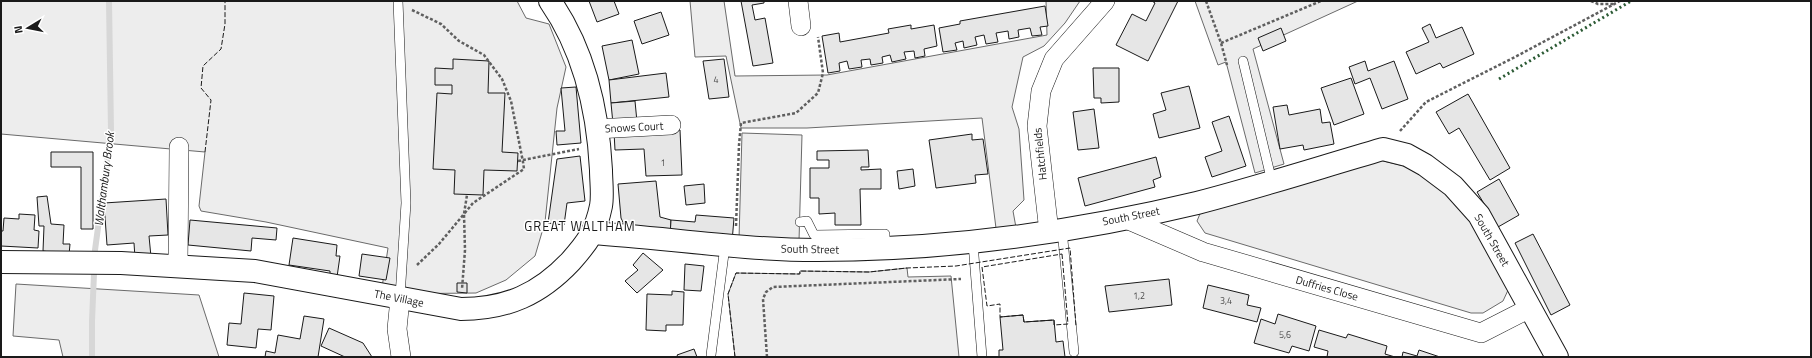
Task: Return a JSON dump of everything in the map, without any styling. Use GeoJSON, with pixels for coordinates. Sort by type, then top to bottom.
{"type":"FeatureCollection","features":[{"type":"Feature","properties":{"kind":"street","name":"The Village"},"geometry":{"type":"LineString","coordinates":[[1,262],[121,263],[255,271],[400,294],[462,309],[484,309],[506,304],[528,296],[545,286],[560,273],[583,248],[592,233],[601,205],[598,137],[592,101],[577,49],[550,1]]}},
{"type":"Feature","properties":{"kind":"street"},"geometry":{"type":"LineString","coordinates":[[798,1],[809,28]]}},
{"type":"Feature","properties":{"kind":"street","name":"Hatchfields"},"geometry":{"type":"LineString","coordinates":[[1055,231],[1037,126],[1040,91],[1054,59],[1106,1]]}},
{"type":"Feature","properties":{"kind":"street","name":"Snows Court"},"geometry":{"type":"LineString","coordinates":[[598,137],[671,125]]}},
{"type":"Feature","properties":{"kind":"street"},"geometry":{"type":"LineString","coordinates":[[178,266],[179,147]]}},
{"type":"Feature","properties":{"kind":"street","name":"South Street"},"geometry":{"type":"LineString","coordinates":[[592,233],[730,246],[815,243],[885,248],[973,243],[1055,231],[1197,202],[1272,182],[1383,149],[1407,155],[1425,165],[1453,186],[1479,215],[1557,357]]}},
{"type":"Feature","properties":{"kind":"street","name":"Duffries Close"},"geometry":{"type":"LineString","coordinates":[[1124,218],[1203,252],[1481,333],[1530,308]]}},
{"type":"Feature","properties":{"kind":"street"},"geometry":{"type":"LineString","coordinates":[[400,294],[397,329],[401,357]]}},
{"type":"Feature","properties":{"kind":"lane"},"geometry":{"type":"LineString","coordinates":[[398,3],[406,203],[400,294]]}},
{"type":"Feature","properties":{"kind":"lane"},"geometry":{"type":"LineString","coordinates":[[1243,61],[1272,182]]}},
{"type":"Feature","properties":{"kind":"lane"},"geometry":{"type":"LineString","coordinates":[[800,222],[807,221],[815,243]]}},
{"type":"Feature","properties":{"kind":"lane"},"geometry":{"type":"LineString","coordinates":[[1055,231],[1074,352]]}},
{"type":"Feature","properties":{"kind":"lane"},"geometry":{"type":"LineString","coordinates":[[973,243],[982,357]]}},
{"type":"Feature","properties":{"kind":"lane"},"geometry":{"type":"LineString","coordinates":[[711,355],[730,246]]}},
{"type":"Feature","properties":{"kind":"path"},"geometry":{"type":"LineString","coordinates":[[1206,1],[1221,43],[1321,1]]}},
{"type":"Feature","properties":{"kind":"path"},"geometry":{"type":"LineString","coordinates":[[1591,1],[1598,4],[1615,4]]}},
{"type":"Feature","properties":{"kind":"path"},"geometry":{"type":"LineString","coordinates":[[1383,149],[1426,102],[1620,1]]}},
{"type":"Feature","properties":{"kind":"path"},"geometry":{"type":"LineString","coordinates":[[398,3],[440,24],[459,41],[484,54],[502,79],[511,101],[524,169],[472,203],[439,244],[408,272],[400,294]]}},
{"type":"Feature","properties":{"kind":"path"},"geometry":{"type":"LineString","coordinates":[[730,246],[741,123],[796,113],[818,93],[823,72],[809,28]]}},
{"type":"Feature","properties":{"kind":"path"},"geometry":{"type":"LineString","coordinates":[[518,161],[523,162],[598,137]]}},
{"type":"Feature","properties":{"kind":"path"},"geometry":{"type":"LineString","coordinates":[[462,309],[465,250],[464,214],[467,195]]}},
{"type":"Feature","properties":{"kind":"path"},"geometry":{"type":"LineString","coordinates":[[767,357],[763,299],[766,292],[773,287],[976,278]]}},
{"type":"Feature","properties":{"kind":"shaded area"},"geometry":{"type":"Polygon","coordinates":[[[1,1],[517,1],[526,18],[549,24],[566,67],[557,108],[545,222],[535,256],[506,280],[476,293],[381,294],[388,248],[266,222],[201,211],[199,206],[205,152],[1,134],[1,1]]]}},
{"type":"Feature","properties":{"kind":"shaded area"},"geometry":{"type":"Polygon","coordinates":[[[690,1],[724,1],[735,76],[827,75],[1047,35],[1046,1],[1080,1],[1065,23],[1044,46],[1023,57],[1012,107],[1019,129],[1024,200],[1013,211],[1017,233],[997,236],[982,118],[807,128],[741,128],[726,56],[695,57],[690,1]]]}},
{"type":"Feature","properties":{"kind":"shaded area"},"geometry":{"type":"Polygon","coordinates":[[[1195,1],[1358,1],[1253,49],[1284,164],[1255,173],[1226,62],[1218,65],[1195,1]]]}},
{"type":"Feature","properties":{"kind":"shaded area"},"geometry":{"type":"Polygon","coordinates":[[[742,133],[802,135],[799,241],[739,239],[742,133]]]}},
{"type":"Feature","properties":{"kind":"shaded area"},"geometry":{"type":"Polygon","coordinates":[[[1371,158],[1404,166],[1444,185],[1505,270],[1509,288],[1503,301],[1483,313],[1471,313],[1205,233],[1197,221],[1204,204],[1371,158]]]}},
{"type":"Feature","properties":{"kind":"shaded area"},"geometry":{"type":"Polygon","coordinates":[[[907,268],[908,277],[951,276],[959,357],[735,357],[728,294],[736,273],[799,274],[800,271],[869,272],[907,268]]]}},
{"type":"Feature","properties":{"kind":"shaded area"},"geometry":{"type":"Polygon","coordinates":[[[16,284],[199,295],[219,357],[63,357],[59,340],[13,336],[16,284]]]}},
{"type":"Feature","properties":{"kind":"building"},"geometry":{"type":"Polygon","coordinates":[[[589,1],[614,1],[619,14],[597,22],[589,1]]]}},
{"type":"Feature","properties":{"kind":"building"},"geometry":{"type":"Polygon","coordinates":[[[741,1],[764,1],[764,3],[752,5],[755,20],[765,18],[773,63],[753,66],[741,1]]]}},
{"type":"Feature","properties":{"kind":"building"},"geometry":{"type":"Polygon","coordinates":[[[1152,1],[1178,1],[1148,61],[1116,45],[1132,14],[1146,21],[1155,3],[1152,1]]]}},
{"type":"Feature","properties":{"kind":"building"},"geometry":{"type":"Polygon","coordinates":[[[1045,6],[1048,26],[1040,27],[1042,35],[1032,36],[1030,28],[1018,30],[1019,37],[1009,39],[1008,31],[996,33],[998,42],[986,44],[984,35],[975,37],[977,45],[964,48],[963,41],[955,43],[957,50],[943,52],[939,28],[960,24],[960,21],[1045,6]]]}},
{"type":"Feature","properties":{"kind":"building"},"geometry":{"type":"Polygon","coordinates":[[[661,12],[669,35],[642,44],[634,21],[661,12]]]}},
{"type":"Feature","properties":{"kind":"building"},"geometry":{"type":"Polygon","coordinates":[[[1430,24],[1436,38],[1462,27],[1474,54],[1443,68],[1440,63],[1416,74],[1406,52],[1429,42],[1422,28],[1430,24]]]}},
{"type":"Feature","properties":{"kind":"building"},"geometry":{"type":"Polygon","coordinates":[[[911,25],[911,29],[934,25],[937,46],[924,49],[925,56],[915,58],[914,51],[904,52],[906,59],[892,62],[890,55],[882,57],[883,63],[871,65],[870,59],[861,60],[862,67],[849,69],[847,61],[839,63],[840,71],[828,73],[822,36],[839,33],[840,42],[889,33],[888,29],[911,25]]]}},
{"type":"Feature","properties":{"kind":"building"},"geometry":{"type":"Polygon","coordinates":[[[1281,28],[1286,41],[1263,51],[1258,38],[1281,28]]]}},
{"type":"Feature","properties":{"kind":"building"},"geometry":{"type":"Polygon","coordinates":[[[632,40],[639,74],[609,80],[602,46],[632,40]]]}},
{"type":"Feature","properties":{"kind":"building"},"geometry":{"type":"Polygon","coordinates":[[[453,59],[489,61],[488,93],[505,93],[502,152],[518,153],[517,171],[484,170],[483,195],[454,194],[455,170],[433,169],[437,93],[452,94],[452,85],[435,85],[435,68],[453,69],[453,59]]]}},
{"type":"Feature","properties":{"kind":"building"},"geometry":{"type":"Polygon","coordinates":[[[724,59],[729,97],[709,99],[703,61],[724,59]]]}},
{"type":"Feature","properties":{"kind":"building"},"geometry":{"type":"Polygon","coordinates":[[[1365,61],[1368,71],[1394,61],[1408,99],[1382,109],[1370,78],[1355,84],[1349,67],[1365,61]]]}},
{"type":"Feature","properties":{"kind":"building"},"geometry":{"type":"Polygon","coordinates":[[[1093,68],[1119,68],[1119,102],[1101,103],[1101,98],[1094,98],[1093,68]]]}},
{"type":"Feature","properties":{"kind":"building"},"geometry":{"type":"Polygon","coordinates":[[[666,73],[669,97],[611,103],[609,80],[666,73]]]}},
{"type":"Feature","properties":{"kind":"building"},"geometry":{"type":"Polygon","coordinates":[[[1351,78],[1364,114],[1334,125],[1321,88],[1351,78]]]}},
{"type":"Feature","properties":{"kind":"building"},"geometry":{"type":"Polygon","coordinates":[[[1189,86],[1200,128],[1159,138],[1153,114],[1166,110],[1161,93],[1189,86]]]}},
{"type":"Feature","properties":{"kind":"building"},"geometry":{"type":"Polygon","coordinates":[[[576,87],[581,143],[557,145],[556,131],[565,131],[561,88],[576,87]]]}},
{"type":"Feature","properties":{"kind":"building"},"geometry":{"type":"Polygon","coordinates":[[[1468,94],[1510,168],[1490,180],[1459,128],[1449,134],[1436,112],[1468,94]]]}},
{"type":"Feature","properties":{"kind":"building"},"geometry":{"type":"Polygon","coordinates":[[[635,101],[637,122],[613,124],[611,103],[635,101]]]}},
{"type":"Feature","properties":{"kind":"building"},"geometry":{"type":"Polygon","coordinates":[[[1287,105],[1289,115],[1320,109],[1322,123],[1330,122],[1334,144],[1304,150],[1303,145],[1280,149],[1273,107],[1287,105]]]}},
{"type":"Feature","properties":{"kind":"building"},"geometry":{"type":"Polygon","coordinates":[[[1094,109],[1099,148],[1078,150],[1073,112],[1094,109]]]}},
{"type":"Feature","properties":{"kind":"building"},"geometry":{"type":"Polygon","coordinates":[[[1229,116],[1246,166],[1212,177],[1205,157],[1222,151],[1212,122],[1229,116]]]}},
{"type":"Feature","properties":{"kind":"building"},"geometry":{"type":"Polygon","coordinates":[[[680,130],[682,175],[646,176],[644,149],[615,150],[614,132],[680,130]]]}},
{"type":"Feature","properties":{"kind":"building"},"geometry":{"type":"Polygon","coordinates":[[[972,134],[972,140],[983,139],[988,174],[975,175],[976,183],[936,188],[929,140],[972,134]]]}},
{"type":"Feature","properties":{"kind":"building"},"geometry":{"type":"Polygon","coordinates":[[[868,150],[869,167],[861,167],[861,170],[881,169],[881,189],[860,189],[861,225],[835,225],[835,213],[819,214],[819,198],[810,198],[810,168],[829,168],[829,160],[817,160],[817,151],[868,150]]]}},
{"type":"Feature","properties":{"kind":"building"},"geometry":{"type":"Polygon","coordinates":[[[51,152],[93,152],[93,229],[81,229],[81,167],[51,167],[51,152]]]}},
{"type":"Feature","properties":{"kind":"building"},"geometry":{"type":"Polygon","coordinates":[[[580,156],[585,201],[567,203],[564,225],[548,223],[557,159],[580,156]]]}},
{"type":"Feature","properties":{"kind":"building"},"geometry":{"type":"Polygon","coordinates":[[[1156,157],[1161,177],[1153,180],[1155,187],[1085,206],[1078,178],[1156,157]]]}},
{"type":"Feature","properties":{"kind":"building"},"geometry":{"type":"Polygon","coordinates":[[[913,169],[915,186],[899,189],[897,171],[913,169]]]}},
{"type":"Feature","properties":{"kind":"building"},"geometry":{"type":"Polygon","coordinates":[[[1499,179],[1519,215],[1498,227],[1477,192],[1499,179]]]}},
{"type":"Feature","properties":{"kind":"building"},"geometry":{"type":"Polygon","coordinates":[[[656,181],[660,217],[671,220],[670,237],[627,231],[621,218],[618,184],[656,181]]]}},
{"type":"Feature","properties":{"kind":"building"},"geometry":{"type":"Polygon","coordinates":[[[704,184],[705,203],[686,205],[684,186],[704,184]]]}},
{"type":"Feature","properties":{"kind":"building"},"geometry":{"type":"Polygon","coordinates":[[[47,196],[51,224],[64,225],[63,244],[70,244],[69,255],[43,251],[44,226],[39,226],[37,197],[47,196]]]}},
{"type":"Feature","properties":{"kind":"building"},"geometry":{"type":"Polygon","coordinates":[[[166,199],[168,235],[149,236],[151,257],[135,258],[134,243],[107,245],[104,203],[166,199]]]}},
{"type":"Feature","properties":{"kind":"building"},"geometry":{"type":"Polygon","coordinates":[[[19,214],[35,215],[34,230],[39,231],[38,248],[1,246],[1,231],[3,231],[4,218],[19,219],[19,214]]]}},
{"type":"Feature","properties":{"kind":"building"},"geometry":{"type":"Polygon","coordinates":[[[696,215],[734,218],[732,242],[670,237],[671,220],[695,222],[696,215]]]}},
{"type":"Feature","properties":{"kind":"building"},"geometry":{"type":"Polygon","coordinates":[[[190,220],[277,228],[276,240],[252,238],[251,251],[188,245],[190,220]]]}},
{"type":"Feature","properties":{"kind":"building"},"geometry":{"type":"Polygon","coordinates":[[[1533,234],[1570,305],[1551,315],[1515,243],[1533,234]]]}},
{"type":"Feature","properties":{"kind":"building"},"geometry":{"type":"Polygon","coordinates":[[[293,238],[337,245],[336,256],[340,256],[337,277],[330,276],[330,271],[289,265],[293,238]]]}},
{"type":"Feature","properties":{"kind":"building"},"geometry":{"type":"Polygon","coordinates":[[[643,253],[663,270],[637,293],[625,281],[638,270],[633,265],[643,253]]]}},
{"type":"Feature","properties":{"kind":"building"},"geometry":{"type":"Polygon","coordinates":[[[362,254],[390,258],[386,280],[359,276],[362,254]]]}},
{"type":"Feature","properties":{"kind":"building"},"geometry":{"type":"Polygon","coordinates":[[[685,264],[704,266],[701,291],[684,290],[685,264]]]}},
{"type":"Feature","properties":{"kind":"building"},"geometry":{"type":"Polygon","coordinates":[[[1169,279],[1172,305],[1109,312],[1105,286],[1169,279]]]}},
{"type":"Feature","properties":{"kind":"building"},"geometry":{"type":"Polygon","coordinates":[[[457,283],[467,283],[467,293],[457,292],[457,283]]]}},
{"type":"Feature","properties":{"kind":"building"},"geometry":{"type":"Polygon","coordinates":[[[1208,285],[1249,295],[1247,305],[1261,308],[1257,322],[1203,308],[1208,285]]]}},
{"type":"Feature","properties":{"kind":"building"},"geometry":{"type":"Polygon","coordinates":[[[672,291],[684,292],[683,325],[666,325],[666,331],[646,330],[647,294],[672,295],[672,291]]]}},
{"type":"Feature","properties":{"kind":"building"},"geometry":{"type":"Polygon","coordinates":[[[244,293],[274,296],[271,330],[258,329],[256,348],[227,345],[229,323],[241,324],[244,293]]]}},
{"type":"Feature","properties":{"kind":"building"},"geometry":{"type":"Polygon","coordinates":[[[1278,314],[1316,326],[1309,351],[1292,346],[1289,353],[1254,343],[1261,319],[1275,324],[1278,314]]]}},
{"type":"Feature","properties":{"kind":"building"},"geometry":{"type":"Polygon","coordinates":[[[1023,315],[1024,322],[1054,320],[1056,342],[1063,341],[1065,357],[999,357],[999,350],[1003,350],[1000,317],[1023,315]]]}},
{"type":"Feature","properties":{"kind":"building"},"geometry":{"type":"Polygon","coordinates":[[[304,316],[324,319],[318,357],[265,357],[266,351],[275,353],[278,335],[300,339],[304,316]]]}},
{"type":"Feature","properties":{"kind":"building"},"geometry":{"type":"Polygon","coordinates":[[[329,328],[363,343],[372,357],[345,357],[321,346],[329,328]]]}},
{"type":"Feature","properties":{"kind":"building"},"geometry":{"type":"Polygon","coordinates":[[[1319,330],[1346,338],[1348,334],[1387,346],[1385,354],[1395,357],[1327,357],[1328,351],[1314,347],[1319,330]]]}},
{"type":"Feature","properties":{"kind":"building"},"geometry":{"type":"Polygon","coordinates":[[[694,349],[697,357],[678,357],[677,355],[694,349]]]}},
{"type":"Feature","properties":{"kind":"building"},"geometry":{"type":"Polygon","coordinates":[[[1419,350],[1440,357],[1402,357],[1403,352],[1417,356],[1419,350]]]}},
{"type":"Feature","properties":{"kind":"waterway","name":"Walthambury Brook"},"geometry":{"type":"LineString","coordinates":[[92,357],[95,250],[111,131],[109,1]]}},
{"type":"Feature","properties":{"kind":"hedge"},"geometry":{"type":"LineString","coordinates":[[1499,79],[1631,1]]}},
{"type":"Feature","properties":{"kind":"fence"},"geometry":{"type":"LineString","coordinates":[[205,152],[211,100],[201,88],[203,66],[221,49],[225,24],[225,1]]}},
{"type":"Feature","properties":{"kind":"fence"},"geometry":{"type":"LineString","coordinates":[[735,357],[728,294],[736,273],[800,274],[800,271],[869,272],[907,268],[956,266],[1070,248],[1076,326]]}},
{"type":"Feature","properties":{"kind":"fence"},"geometry":{"type":"LineString","coordinates":[[1062,254],[1068,324],[1054,325],[1054,320],[1024,322],[1023,315],[1000,317],[1000,304],[987,306],[982,267],[1062,254]]}},
{"type":"Feature","properties":{"kind":"district","name":"GREAT WALTHAM"},"geometry":{"type":"Point","coordinates":[580,226]}}]}
